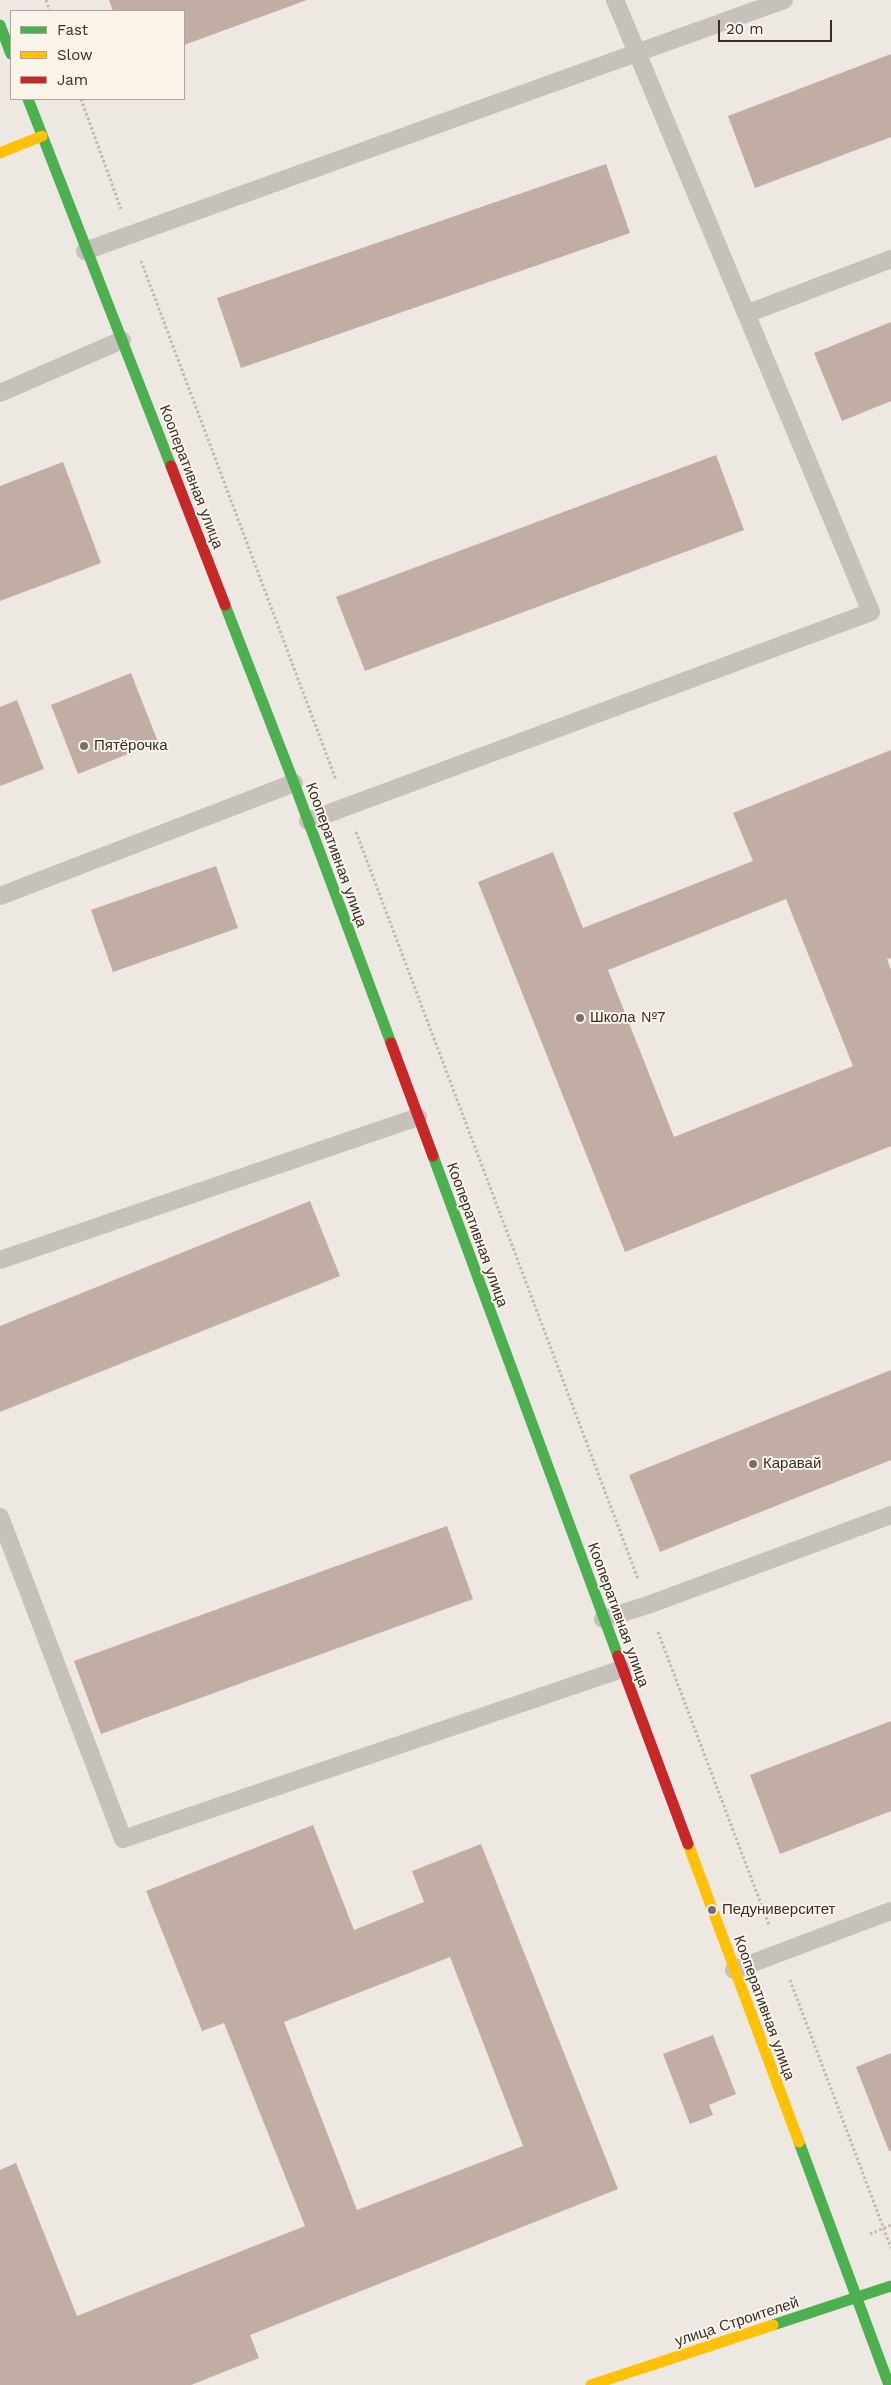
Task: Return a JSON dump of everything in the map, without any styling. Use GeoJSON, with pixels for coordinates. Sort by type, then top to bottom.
{"type":"FeatureCollection","features":[{"type":"Feature","properties":{"kind":"street"},"geometry":{"type":"LineString","coordinates":[[0,25],[10,51]]}},
{"type":"Feature","properties":{"kind":"street","name":"Кооперативная улица"},"geometry":{"type":"LineString","coordinates":[[28,100],[85,251],[122,340],[294,783],[889,2385]]}},
{"type":"Feature","properties":{"kind":"street"},"geometry":{"type":"LineString","coordinates":[[0,153],[42,136]]}},
{"type":"Feature","properties":{"kind":"street","name":"улица Строителей"},"geometry":{"type":"LineString","coordinates":[[591,2385],[891,2286]]}},
{"type":"Feature","properties":{"kind":"lane"},"geometry":{"type":"LineString","coordinates":[[308,821],[871,612],[615,0]]}},
{"type":"Feature","properties":{"kind":"lane"},"geometry":{"type":"LineString","coordinates":[[85,251],[784,0]]}},
{"type":"Feature","properties":{"kind":"lane"},"geometry":{"type":"LineString","coordinates":[[746,314],[891,259]]}},
{"type":"Feature","properties":{"kind":"lane"},"geometry":{"type":"LineString","coordinates":[[0,393],[122,340]]}},
{"type":"Feature","properties":{"kind":"lane"},"geometry":{"type":"LineString","coordinates":[[0,896],[294,783]]}},
{"type":"Feature","properties":{"kind":"lane"},"geometry":{"type":"LineString","coordinates":[[0,1260],[418,1117]]}},
{"type":"Feature","properties":{"kind":"lane"},"geometry":{"type":"LineString","coordinates":[[604,1619],[648,1605],[891,1514]]}},
{"type":"Feature","properties":{"kind":"lane"},"geometry":{"type":"LineString","coordinates":[[0,1517],[122,1839],[622,1670]]}},
{"type":"Feature","properties":{"kind":"lane"},"geometry":{"type":"LineString","coordinates":[[734,1970],[891,1912]]}},
{"type":"Feature","properties":{"kind":"path"},"geometry":{"type":"LineString","coordinates":[[81,100],[346,807],[891,2248]]}},
{"type":"Feature","properties":{"kind":"building"},"geometry":{"type":"Polygon","coordinates":[[[109,0],[307,0],[185,45],[185,10],[113,10],[109,0]]]}},
{"type":"Feature","properties":{"kind":"building"},"geometry":{"type":"Polygon","coordinates":[[[891,54],[891,137],[755,188],[728,116],[891,54]]]}},
{"type":"Feature","properties":{"kind":"building"},"geometry":{"type":"Polygon","coordinates":[[[606,164],[630,233],[241,368],[217,298],[606,164]]]}},
{"type":"Feature","properties":{"kind":"building"},"geometry":{"type":"Polygon","coordinates":[[[891,322],[891,401],[842,421],[814,353],[891,322]]]}},
{"type":"Feature","properties":{"kind":"building"},"geometry":{"type":"Polygon","coordinates":[[[716,455],[744,530],[365,671],[336,597],[716,455]]]}},
{"type":"Feature","properties":{"kind":"building"},"geometry":{"type":"Polygon","coordinates":[[[63,462],[101,563],[0,601],[0,486],[63,462]]]}},
{"type":"Feature","properties":{"kind":"building"},"geometry":{"type":"Polygon","coordinates":[[[131,673],[158,742],[78,774],[51,705],[131,673]]]}},
{"type":"Feature","properties":{"kind":"building"},"geometry":{"type":"Polygon","coordinates":[[[17,700],[44,769],[0,786],[0,707],[17,700]]]}},
{"type":"Feature","properties":{"kind":"building","name":"Школа №7"},"geometry":{"type":"Polygon","coordinates":[[[891,750],[891,958],[887,959],[891,970],[891,1146],[625,1252],[478,882],[553,852],[583,928],[753,861],[733,813],[891,750]],[[786,899],[608,970],[674,1137],[853,1066],[786,899]]]}},
{"type":"Feature","properties":{"kind":"building"},"geometry":{"type":"Polygon","coordinates":[[[216,866],[238,928],[113,972],[91,910],[216,866]]]}},
{"type":"Feature","properties":{"kind":"building"},"geometry":{"type":"Polygon","coordinates":[[[310,1201],[340,1276],[0,1412],[0,1326],[310,1201]]]}},
{"type":"Feature","properties":{"kind":"building"},"geometry":{"type":"Polygon","coordinates":[[[891,1370],[891,1460],[660,1552],[629,1475],[891,1370]]]}},
{"type":"Feature","properties":{"kind":"building"},"geometry":{"type":"Polygon","coordinates":[[[447,1526],[473,1599],[101,1734],[74,1661],[447,1526]]]}},
{"type":"Feature","properties":{"kind":"building"},"geometry":{"type":"Polygon","coordinates":[[[891,1721],[891,1811],[780,1854],[750,1775],[891,1721]]]}},
{"type":"Feature","properties":{"kind":"building"},"geometry":{"type":"Polygon","coordinates":[[[313,1825],[354,1930],[424,1902],[412,1871],[481,1844],[618,2189],[250,2335],[259,2358],[191,2385],[0,2385],[0,2170],[16,2163],[77,2316],[305,2226],[224,2023],[202,2031],[146,1891],[313,1825]],[[450,1957],[284,2022],[357,2210],[523,2146],[450,1957]]]}},
{"type":"Feature","properties":{"kind":"building"},"geometry":{"type":"Polygon","coordinates":[[[713,2035],[736,2094],[709,2105],[713,2115],[690,2124],[663,2054],[713,2035]]]}},
{"type":"Feature","properties":{"kind":"building"},"geometry":{"type":"Polygon","coordinates":[[[891,2053],[891,2151],[889,2151],[856,2067],[891,2053]]]}},
{"type":"Feature","properties":{"kind":"traffic: fast"},"geometry":{"type":"LineString","coordinates":[[0,25],[10,51]]}},
{"type":"Feature","properties":{"kind":"traffic: fast"},"geometry":{"type":"LineString","coordinates":[[28,100],[171,466]]}},
{"type":"Feature","properties":{"kind":"traffic: fast"},"geometry":{"type":"LineString","coordinates":[[225,605],[391,1043]]}},
{"type":"Feature","properties":{"kind":"traffic: fast"},"geometry":{"type":"LineString","coordinates":[[433,1156],[618,1656]]}},
{"type":"Feature","properties":{"kind":"traffic: fast"},"geometry":{"type":"LineString","coordinates":[[799,2142],[889,2385]]}},
{"type":"Feature","properties":{"kind":"traffic: fast"},"geometry":{"type":"LineString","coordinates":[[773,2325],[891,2286]]}},
{"type":"Feature","properties":{"kind":"traffic: slow"},"geometry":{"type":"LineString","coordinates":[[0,153],[42,136]]}},
{"type":"Feature","properties":{"kind":"traffic: slow"},"geometry":{"type":"LineString","coordinates":[[688,1844],[799,2142]]}},
{"type":"Feature","properties":{"kind":"traffic: slow"},"geometry":{"type":"LineString","coordinates":[[591,2385],[773,2325]]}},
{"type":"Feature","properties":{"kind":"traffic: jam"},"geometry":{"type":"LineString","coordinates":[[171,466],[225,605]]}},
{"type":"Feature","properties":{"kind":"traffic: jam"},"geometry":{"type":"LineString","coordinates":[[391,1043],[433,1156]]}},
{"type":"Feature","properties":{"kind":"traffic: jam"},"geometry":{"type":"LineString","coordinates":[[618,1656],[688,1844]]}},
{"type":"Feature","properties":{"kind":"place","name":"Пятёрочка"},"geometry":{"type":"Point","coordinates":[84,746]}},
{"type":"Feature","properties":{"kind":"place","name":"Школа №7"},"geometry":{"type":"Point","coordinates":[580,1018]}},
{"type":"Feature","properties":{"kind":"place","name":"Каравай"},"geometry":{"type":"Point","coordinates":[753,1464]}},
{"type":"Feature","properties":{"kind":"place","name":"Педуниверситет"},"geometry":{"type":"Point","coordinates":[712,1910]}}]}
